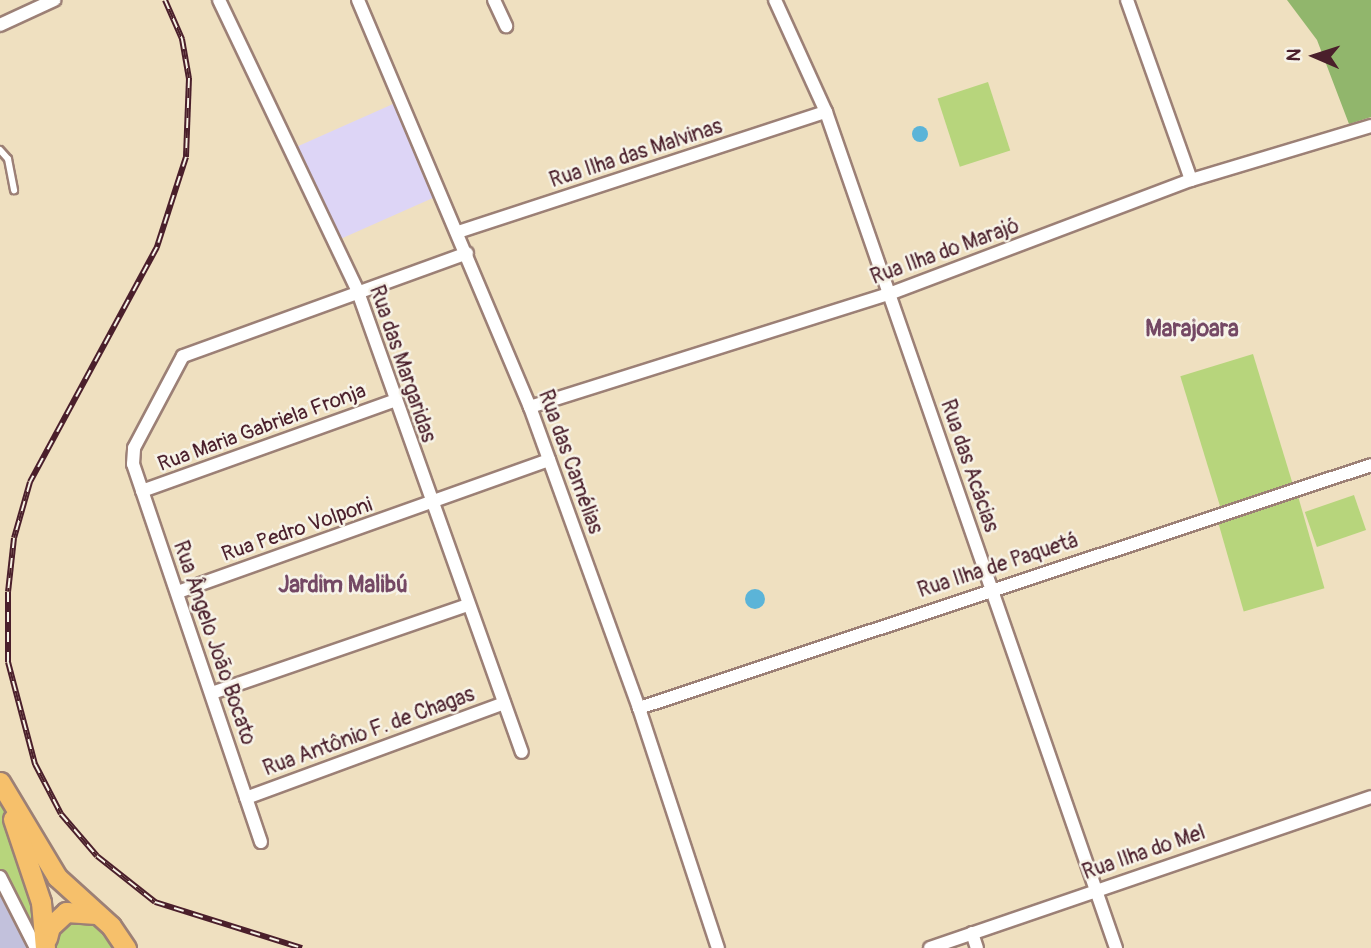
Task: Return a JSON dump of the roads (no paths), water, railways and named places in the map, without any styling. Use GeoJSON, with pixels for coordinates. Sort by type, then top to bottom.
{"type":"FeatureCollection","features":[{"type":"Feature","properties":{"kind":"main road"},"geometry":{"type":"LineString","coordinates":[[0,782],[57,877],[96,914],[125,948]]}},
{"type":"Feature","properties":{"kind":"main road"},"geometry":{"type":"LineString","coordinates":[[0,782],[41,902],[42,945]]}},
{"type":"Feature","properties":{"kind":"main road"},"geometry":{"type":"LineString","coordinates":[[42,945],[50,927],[66,912],[96,914]]}},
{"type":"Feature","properties":{"kind":"street"},"geometry":{"type":"LineString","coordinates":[[0,25],[54,0]]}},
{"type":"Feature","properties":{"kind":"street","name":"Rua das Margaridas"},"geometry":{"type":"LineString","coordinates":[[219,0],[358,292],[430,504],[522,752]]}},
{"type":"Feature","properties":{"kind":"street","name":"Rua das Camélias"},"geometry":{"type":"LineString","coordinates":[[358,0],[530,407],[639,708],[718,948]]}},
{"type":"Feature","properties":{"kind":"street"},"geometry":{"type":"LineString","coordinates":[[494,0],[506,26]]}},
{"type":"Feature","properties":{"kind":"street","name":"Rua das Acácias"},"geometry":{"type":"LineString","coordinates":[[775,0],[827,112],[1116,948]]}},
{"type":"Feature","properties":{"kind":"street"},"geometry":{"type":"LineString","coordinates":[[1127,0],[1191,180]]}},
{"type":"Feature","properties":{"kind":"street","name":"Rua Ilha das Malvinas"},"geometry":{"type":"LineString","coordinates":[[458,232],[827,112]]}},
{"type":"Feature","properties":{"kind":"street","name":"Rua Ilha do Marajó"},"geometry":{"type":"LineString","coordinates":[[530,407],[889,294],[1191,180],[1371,126]]}},
{"type":"Feature","properties":{"kind":"street"},"geometry":{"type":"LineString","coordinates":[[358,292],[467,253]]}},
{"type":"Feature","properties":{"kind":"street","name":"Rua Ângelo João Bocato"},"geometry":{"type":"LineString","coordinates":[[261,842],[132,456],[163,387],[184,356],[358,292]]}},
{"type":"Feature","properties":{"kind":"street","name":"Rua Maria Gabriela Fronja"},"geometry":{"type":"LineString","coordinates":[[142,491],[394,401]]}},
{"type":"Feature","properties":{"kind":"street","name":"Rua Pedro Volponi"},"geometry":{"type":"LineString","coordinates":[[178,592],[549,460]]}},
{"type":"Feature","properties":{"kind":"street","name":"Rua Ilha de Paquetá"},"geometry":{"type":"LineString","coordinates":[[639,708],[991,588],[1371,465]]}},
{"type":"Feature","properties":{"kind":"street"},"geometry":{"type":"LineString","coordinates":[[212,693],[467,605]]}},
{"type":"Feature","properties":{"kind":"street","name":"Rua Antônio F. de Chagas"},"geometry":{"type":"LineString","coordinates":[[246,798],[504,703]]}},
{"type":"Feature","properties":{"kind":"street","name":"Rua Ilha do Mel"},"geometry":{"type":"LineString","coordinates":[[930,948],[1371,797]]}},
{"type":"Feature","properties":{"kind":"street"},"geometry":{"type":"LineString","coordinates":[[0,877],[42,945]]}},
{"type":"Feature","properties":{"kind":"street"},"geometry":{"type":"LineString","coordinates":[[972,933],[977,948]]}},
{"type":"Feature","properties":{"kind":"lane"},"geometry":{"type":"LineString","coordinates":[[0,150],[8,159],[14,190]]}},
{"type":"Feature","properties":{"kind":"water"},"geometry":{"type":"Polygon","coordinates":[[[920,126],[926,128],[926,140],[920,142],[914,140],[912,134],[914,128],[920,126]]]}},
{"type":"Feature","properties":{"kind":"water"},"geometry":{"type":"Polygon","coordinates":[[[755,589],[762,592],[765,599],[762,606],[755,609],[748,606],[745,599],[748,592],[755,589]]]}},
{"type":"Feature","properties":{"kind":"railway"},"geometry":{"type":"LineString","coordinates":[[165,0],[182,39],[189,78],[186,157],[157,247],[30,482],[14,538],[8,592],[8,662],[35,764],[61,814],[97,856],[155,902],[302,948]]}},
{"type":"Feature","properties":{"kind":"district","name":"Marajoara"},"geometry":{"type":"Point","coordinates":[1192,329]}},
{"type":"Feature","properties":{"kind":"district","name":"Jardim Malibú"},"geometry":{"type":"Point","coordinates":[343,585]}}]}
